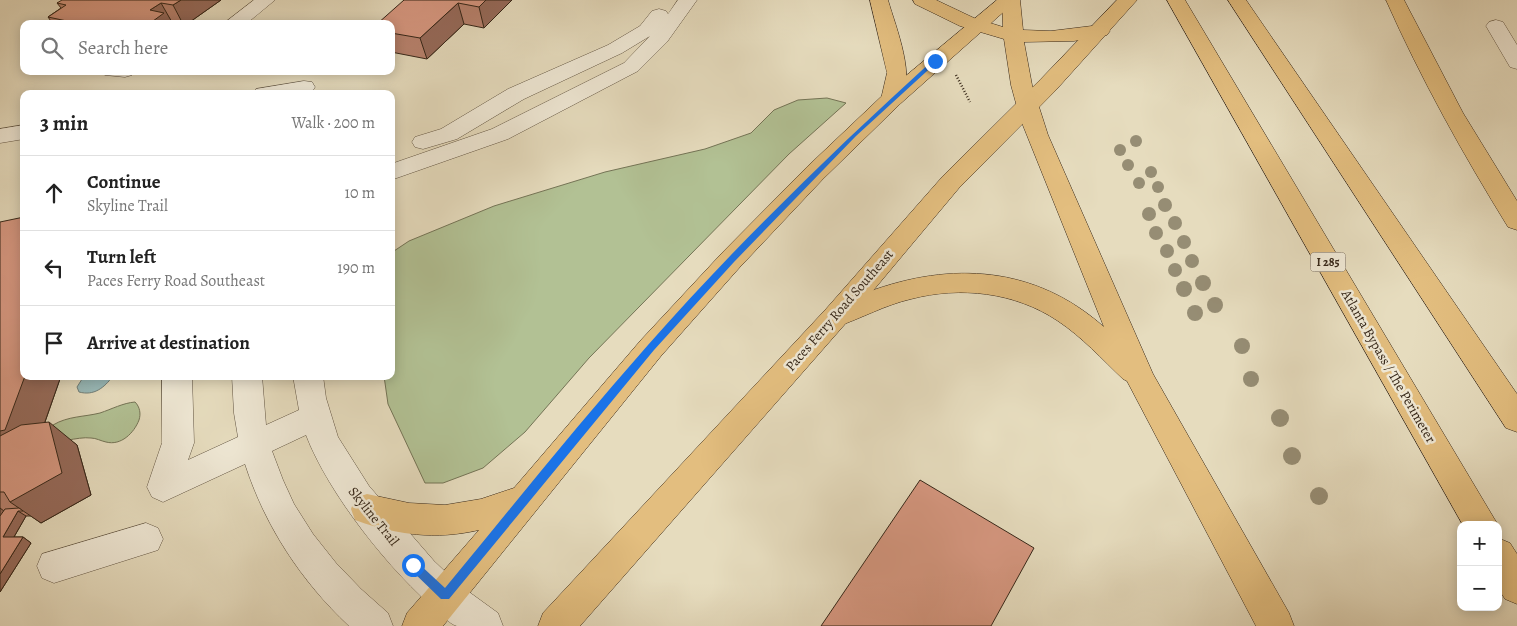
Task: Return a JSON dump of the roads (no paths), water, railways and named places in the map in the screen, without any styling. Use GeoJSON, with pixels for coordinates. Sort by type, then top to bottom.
{"type":"FeatureCollection","features":[{"type":"Feature","properties":{"kind":"main road"},"geometry":{"type":"LineString","coordinates":[[879,0],[897,73],[892,99]]}},
{"type":"Feature","properties":{"kind":"main road"},"geometry":{"type":"LineString","coordinates":[[922,0],[977,26],[1012,36],[1057,37],[1100,31]]}},
{"type":"Feature","properties":{"kind":"main road"},"geometry":{"type":"LineString","coordinates":[[420,626],[651,348],[724,267],[815,173],[892,99],[1010,0]]}},
{"type":"Feature","properties":{"kind":"main road"},"geometry":{"type":"LineString","coordinates":[[1010,0],[1016,68],[1025,107],[1140,378],[1276,626]]}},
{"type":"Feature","properties":{"kind":"main road","name":"Paces Ferry Road Southeast"},"geometry":{"type":"LineString","coordinates":[[556,626],[836,316],[951,182],[1048,85],[1128,0]]}},
{"type":"Feature","properties":{"kind":"main road","name":"Atlanta Bypass / The Perimeter"},"geometry":{"type":"LineString","coordinates":[[1176,0],[1479,521]]}},
{"type":"Feature","properties":{"kind":"main road"},"geometry":{"type":"LineString","coordinates":[[1237,0],[1517,420]]}},
{"type":"Feature","properties":{"kind":"main road"},"geometry":{"type":"LineString","coordinates":[[1395,0],[1416,50],[1462,133],[1517,222]]}},
{"type":"Feature","properties":{"kind":"main road"},"geometry":{"type":"LineString","coordinates":[[836,316],[880,297],[922,285],[942,282],[991,284],[1015,290],[1052,305],[1074,319],[1140,378]]}},
{"type":"Feature","properties":{"kind":"main road"},"geometry":{"type":"LineString","coordinates":[[367,509],[397,518],[446,521],[474,517],[523,500]]}},
{"type":"Feature","properties":{"kind":"main road"},"geometry":{"type":"LineString","coordinates":[[1502,561],[1517,587]]}},
{"type":"Feature","properties":{"kind":"street"},"geometry":{"type":"LineString","coordinates":[[243,20],[266,0]]}},
{"type":"Feature","properties":{"kind":"street"},"geometry":{"type":"LineString","coordinates":[[395,151],[450,134],[516,94],[616,49],[647,30],[670,0]]}},
{"type":"Feature","properties":{"kind":"street"},"geometry":{"type":"LineString","coordinates":[[395,171],[500,134],[631,66],[660,38],[688,0]]}},
{"type":"Feature","properties":{"kind":"street"},"geometry":{"type":"LineString","coordinates":[[1517,28],[1496,26],[1517,63]]}},
{"type":"Feature","properties":{"kind":"street"},"geometry":{"type":"LineString","coordinates":[[555,77],[581,93]]}},
{"type":"Feature","properties":{"kind":"street"},"geometry":{"type":"LineString","coordinates":[[280,90],[304,84]]}},
{"type":"Feature","properties":{"kind":"street"},"geometry":{"type":"LineString","coordinates":[[0,136],[20,133]]}},
{"type":"Feature","properties":{"kind":"street"},"geometry":{"type":"LineString","coordinates":[[177,380],[178,442],[163,487],[316,416]]}},
{"type":"Feature","properties":{"kind":"street"},"geometry":{"type":"LineString","coordinates":[[247,380],[248,404],[254,445],[272,495],[304,550],[355,608],[374,626]]}},
{"type":"Feature","properties":{"kind":"street","name":"Skyline Trail"},"geometry":{"type":"LineString","coordinates":[[309,380],[316,416],[330,454],[343,478],[413,565],[445,595],[485,626]]}},
{"type":"Feature","properties":{"kind":"street"},"geometry":{"type":"LineString","coordinates":[[54,566],[146,539]]}},
{"type":"Feature","properties":{"kind":"water"},"geometry":{"type":"Polygon","coordinates":[[[81,380],[110,380],[94,392],[79,392],[77,387],[81,380]]]}}]}
